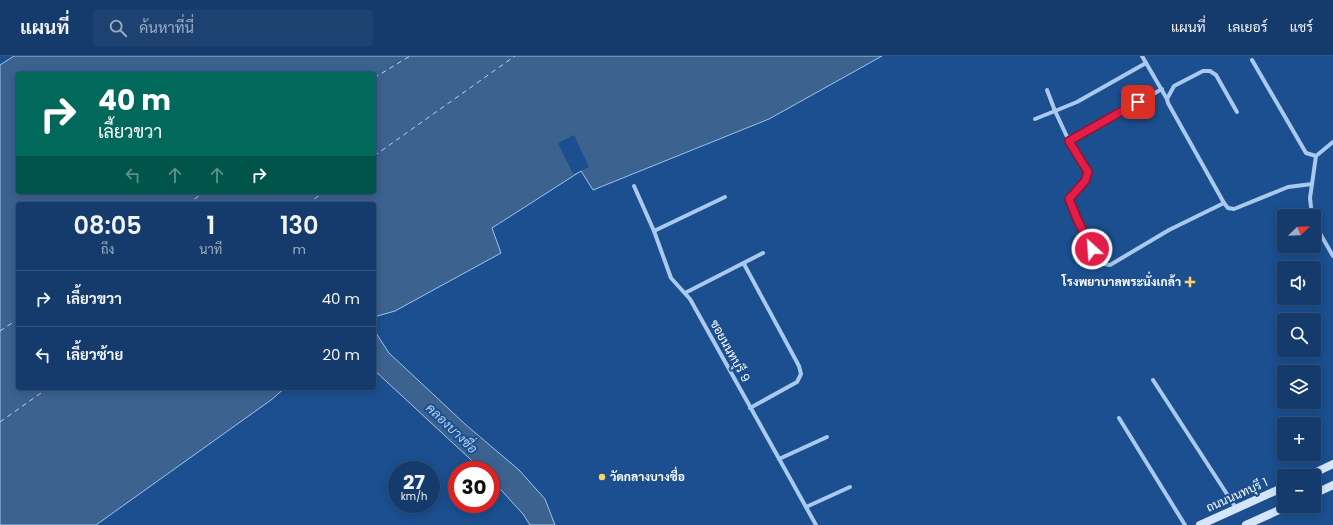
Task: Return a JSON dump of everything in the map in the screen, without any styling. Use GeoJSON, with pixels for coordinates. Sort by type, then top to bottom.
{"type":"FeatureCollection","features":[{"type":"Feature","properties":{"kind":"main road"},"geometry":{"type":"LineString","coordinates":[[1321,470],[1333,464]]}},
{"type":"Feature","properties":{"kind":"main road"},"geometry":{"type":"LineString","coordinates":[[1321,491],[1333,485]]}},
{"type":"Feature","properties":{"kind":"main road","name":"ถนนนนทบุรี 1"},"geometry":{"type":"LineString","coordinates":[[1200,525],[1277,490]]}},
{"type":"Feature","properties":{"kind":"main road"},"geometry":{"type":"LineString","coordinates":[[1246,525],[1277,511]]}},
{"type":"Feature","properties":{"kind":"street"},"geometry":{"type":"LineString","coordinates":[[1142,56],[1168,99],[1168,103],[1228,208],[1234,209],[1288,187],[1312,184]]}},
{"type":"Feature","properties":{"kind":"street"},"geometry":{"type":"LineString","coordinates":[[1252,60],[1306,153],[1316,156]]}},
{"type":"Feature","properties":{"kind":"street"},"geometry":{"type":"LineString","coordinates":[[1035,119],[1076,102],[1146,63]]}},
{"type":"Feature","properties":{"kind":"street"},"geometry":{"type":"LineString","coordinates":[[1168,99],[1174,86],[1203,71],[1210,70],[1216,75],[1237,112]]}},
{"type":"Feature","properties":{"kind":"street"},"geometry":{"type":"LineString","coordinates":[[1069,141],[1162,89]]}},
{"type":"Feature","properties":{"kind":"street"},"geometry":{"type":"LineString","coordinates":[[1047,90],[1069,141],[1088,172],[1085,181],[1069,199],[1070,204],[1092,249],[1104,264],[1110,265],[1169,230],[1224,203]]}},
{"type":"Feature","properties":{"kind":"street"},"geometry":{"type":"LineString","coordinates":[[1311,209],[1310,198],[1316,156],[1333,142]]}},
{"type":"Feature","properties":{"kind":"street","name":"ซอยนนทบุรี 9"},"geometry":{"type":"LineString","coordinates":[[634,186],[654,231],[671,278],[690,299],[816,525]]}},
{"type":"Feature","properties":{"kind":"street"},"geometry":{"type":"LineString","coordinates":[[654,231],[725,197]]}},
{"type":"Feature","properties":{"kind":"street"},"geometry":{"type":"LineString","coordinates":[[1321,235],[1333,256]]}},
{"type":"Feature","properties":{"kind":"street"},"geometry":{"type":"LineString","coordinates":[[685,293],[763,253]]}},
{"type":"Feature","properties":{"kind":"street"},"geometry":{"type":"LineString","coordinates":[[744,264],[799,366],[801,374],[797,382],[750,408]]}},
{"type":"Feature","properties":{"kind":"street"},"geometry":{"type":"LineString","coordinates":[[1153,380],[1236,509]]}},
{"type":"Feature","properties":{"kind":"street"},"geometry":{"type":"LineString","coordinates":[[1119,418],[1185,525]]}},
{"type":"Feature","properties":{"kind":"street"},"geometry":{"type":"LineString","coordinates":[[779,459],[827,437]]}},
{"type":"Feature","properties":{"kind":"street"},"geometry":{"type":"LineString","coordinates":[[806,507],[850,487]]}},
{"type":"Feature","properties":{"kind":"water"},"geometry":{"type":"Polygon","coordinates":[[[14,56],[882,56],[769,119],[593,190],[581,171],[492,228],[501,253],[395,311],[376,316],[376,202],[16,202],[16,390],[283,390],[271,400],[96,525],[0,525],[0,65],[14,56]]]}},
{"type":"Feature","properties":{"kind":"water","name":"คลองบางซื่อ"},"geometry":{"type":"Polygon","coordinates":[[[376,333],[389,353],[466,425],[519,470],[545,499],[555,525],[530,525],[523,514],[500,489],[500,461],[472,461],[376,372],[376,333]]]}},
{"type":"Feature","properties":{"kind":"pier"},"geometry":{"type":"Polygon","coordinates":[[[574,135],[589,167],[573,174],[558,143],[574,135]]]}},
{"type":"Feature","properties":{"kind":"ferry route"},"geometry":{"type":"LineString","coordinates":[[376,77],[410,56]]}},
{"type":"Feature","properties":{"kind":"ferry route"},"geometry":{"type":"LineString","coordinates":[[376,155],[515,56]]}},
{"type":"Feature","properties":{"kind":"ferry route"},"geometry":{"type":"LineString","coordinates":[[190,202],[202,194]]}},
{"type":"Feature","properties":{"kind":"ferry route"},"geometry":{"type":"LineString","coordinates":[[310,202],[321,194]]}},
{"type":"Feature","properties":{"kind":"ferry route"},"geometry":{"type":"LineString","coordinates":[[0,331],[16,320]]}},
{"type":"Feature","properties":{"kind":"ferry route"},"geometry":{"type":"LineString","coordinates":[[0,422],[45,390]]}},
{"type":"Feature","properties":{"kind":"place","name":"โรงพยาบาลพระนั่งเกล้า"},"geometry":{"type":"Point","coordinates":[1190,282]}},
{"type":"Feature","properties":{"kind":"place","name":"วัดกลางบางซื่อ"},"geometry":{"type":"Point","coordinates":[602,477]}},
{"type":"Feature","properties":{"kind":"route"},"geometry":{"type":"LineString","coordinates":[[1092,249],[1070,204],[1069,199],[1079,190],[1085,181],[1088,172],[1069,141],[1138,102]]}}]}
